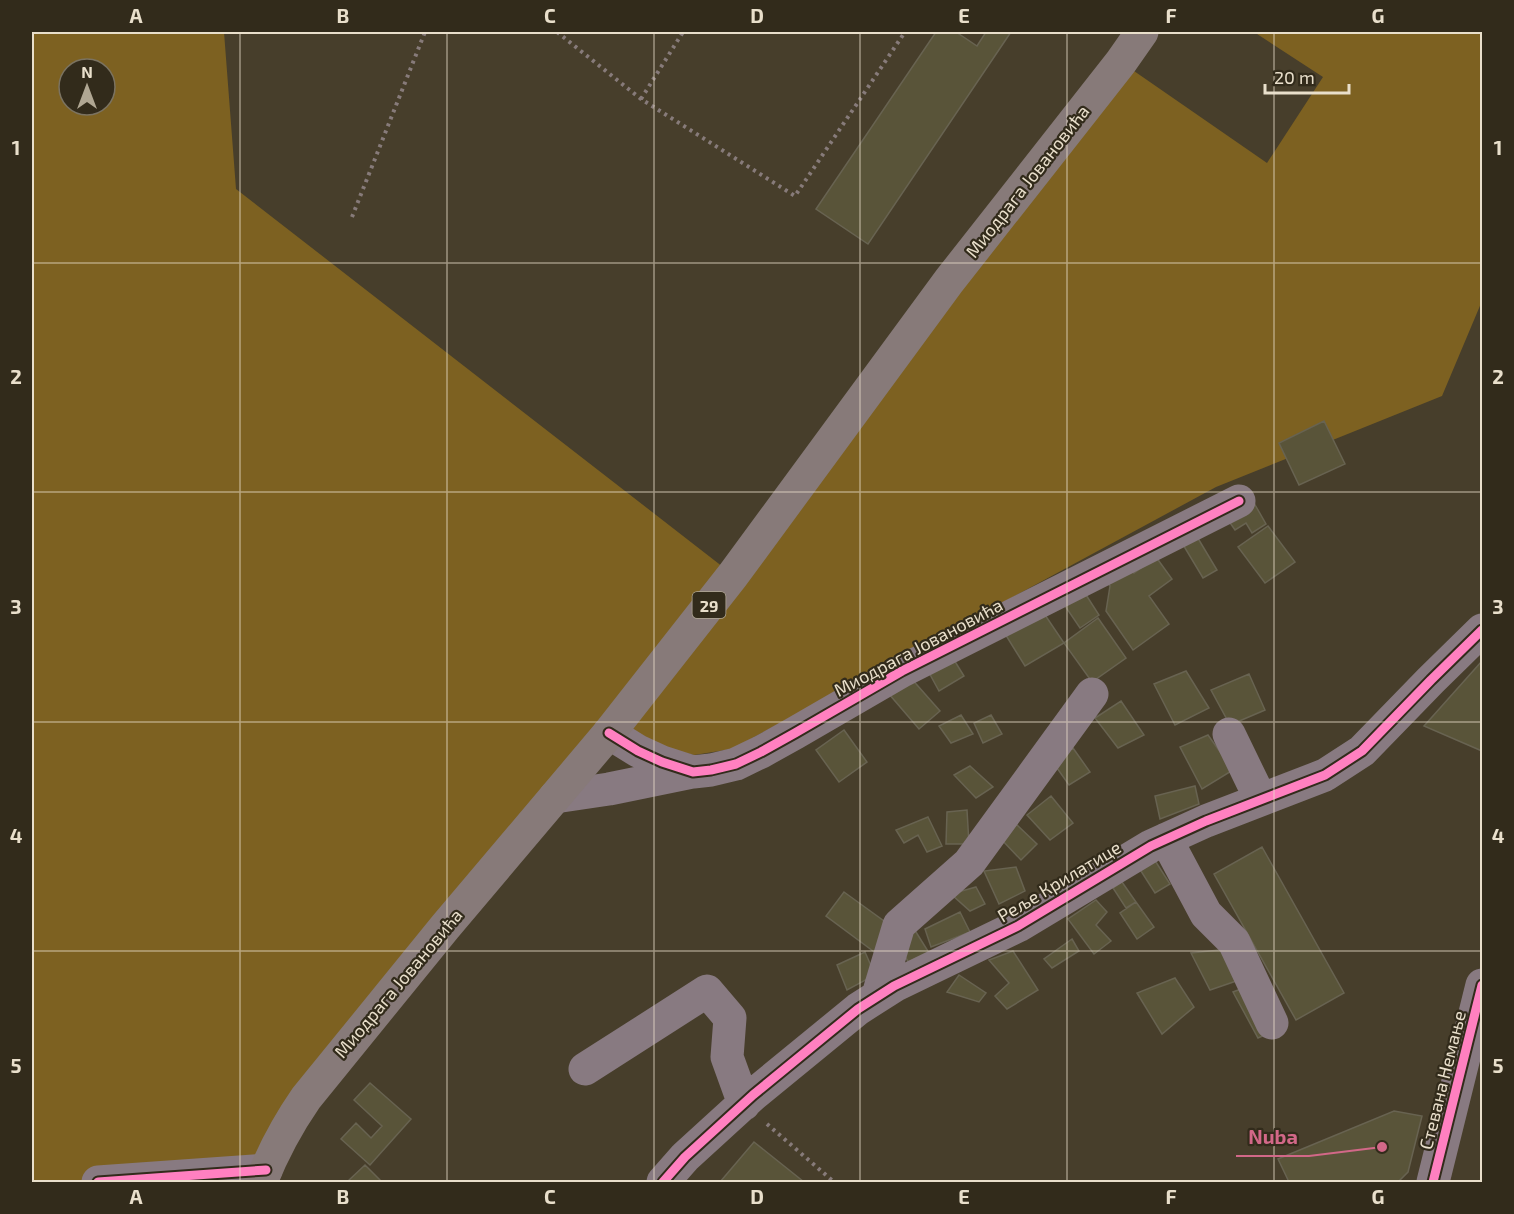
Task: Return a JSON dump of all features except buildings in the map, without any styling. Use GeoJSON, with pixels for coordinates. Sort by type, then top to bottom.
{"type":"FeatureCollection","features":[{"type":"Feature","properties":{"kind":"main road","name":"Миодрага Јовановића"},"geometry":{"type":"LineString","coordinates":[[264,1176],[292,1119],[328,1068],[609,733],[733,575],[949,281],[1142,32]]}},
{"type":"Feature","properties":{"kind":"street","name":"Миодрага Јовановића"},"geometry":{"type":"LineString","coordinates":[[555,797],[609,789],[736,764],[902,671],[1239,501]]}},
{"type":"Feature","properties":{"kind":"street","name":"Реље Крилатице"},"geometry":{"type":"LineString","coordinates":[[663,1182],[685,1157],[744,1104],[840,1022],[878,995],[1018,926],[1166,839],[1206,821],[1325,776],[1362,751],[1482,630]]}},
{"type":"Feature","properties":{"kind":"street"},"geometry":{"type":"LineString","coordinates":[[878,995],[899,925],[969,863],[1092,694]]}},
{"type":"Feature","properties":{"kind":"street","name":"Миодрага Јовановића"},"geometry":{"type":"LineString","coordinates":[[609,733],[638,751],[693,772]]}},
{"type":"Feature","properties":{"kind":"street"},"geometry":{"type":"LineString","coordinates":[[1229,734],[1261,800]]}},
{"type":"Feature","properties":{"kind":"street"},"geometry":{"type":"LineString","coordinates":[[1166,839],[1206,914],[1234,942],[1272,1023]]}},
{"type":"Feature","properties":{"kind":"street","name":"Стевана Немање"},"geometry":{"type":"LineString","coordinates":[[1433,1182],[1472,1072],[1482,985]]}},
{"type":"Feature","properties":{"kind":"street"},"geometry":{"type":"LineString","coordinates":[[585,1069],[707,991],[730,1018],[728,1058],[744,1104]]}},
{"type":"Feature","properties":{"kind":"street"},"geometry":{"type":"LineString","coordinates":[[98,1182],[264,1176]]}},
{"type":"Feature","properties":{"kind":"path"},"geometry":{"type":"LineString","coordinates":[[352,217],[425,32]]}},
{"type":"Feature","properties":{"kind":"path"},"geometry":{"type":"LineString","coordinates":[[557,32],[641,99],[795,196],[905,32]]}},
{"type":"Feature","properties":{"kind":"path"},"geometry":{"type":"LineString","coordinates":[[641,99],[683,32]]}},
{"type":"Feature","properties":{"kind":"path"},"geometry":{"type":"LineString","coordinates":[[744,1104],[834,1182]]}},
{"type":"Feature","properties":{"kind":"shaded area"},"geometry":{"type":"Polygon","coordinates":[[[32,32],[224,32],[236,189],[732,574],[1121,62],[1267,163],[1323,77],[1254,32],[1482,32],[1482,301],[1442,396],[1216,487],[732,749],[694,755],[609,733],[266,1170],[98,1182],[32,1182],[32,32]]]}},
{"type":"Feature","properties":{"kind":"cycle path"},"geometry":{"type":"LineString","coordinates":[[609,733],[638,751],[693,772],[736,764],[902,671],[1239,501]]}},
{"type":"Feature","properties":{"kind":"cycle path"},"geometry":{"type":"LineString","coordinates":[[663,1182],[685,1157],[753,1095],[858,1009],[894,986],[1018,926],[1151,846],[1206,821],[1325,775],[1362,751],[1482,630]]}},
{"type":"Feature","properties":{"kind":"cycle path"},"geometry":{"type":"LineString","coordinates":[[1433,1182],[1482,985]]}},
{"type":"Feature","properties":{"kind":"cycle path"},"geometry":{"type":"LineString","coordinates":[[98,1182],[266,1170]]}},
{"type":"Feature","properties":{"kind":"place","name":"Nuba"},"geometry":{"type":"Point","coordinates":[1382,1147]}}]}
